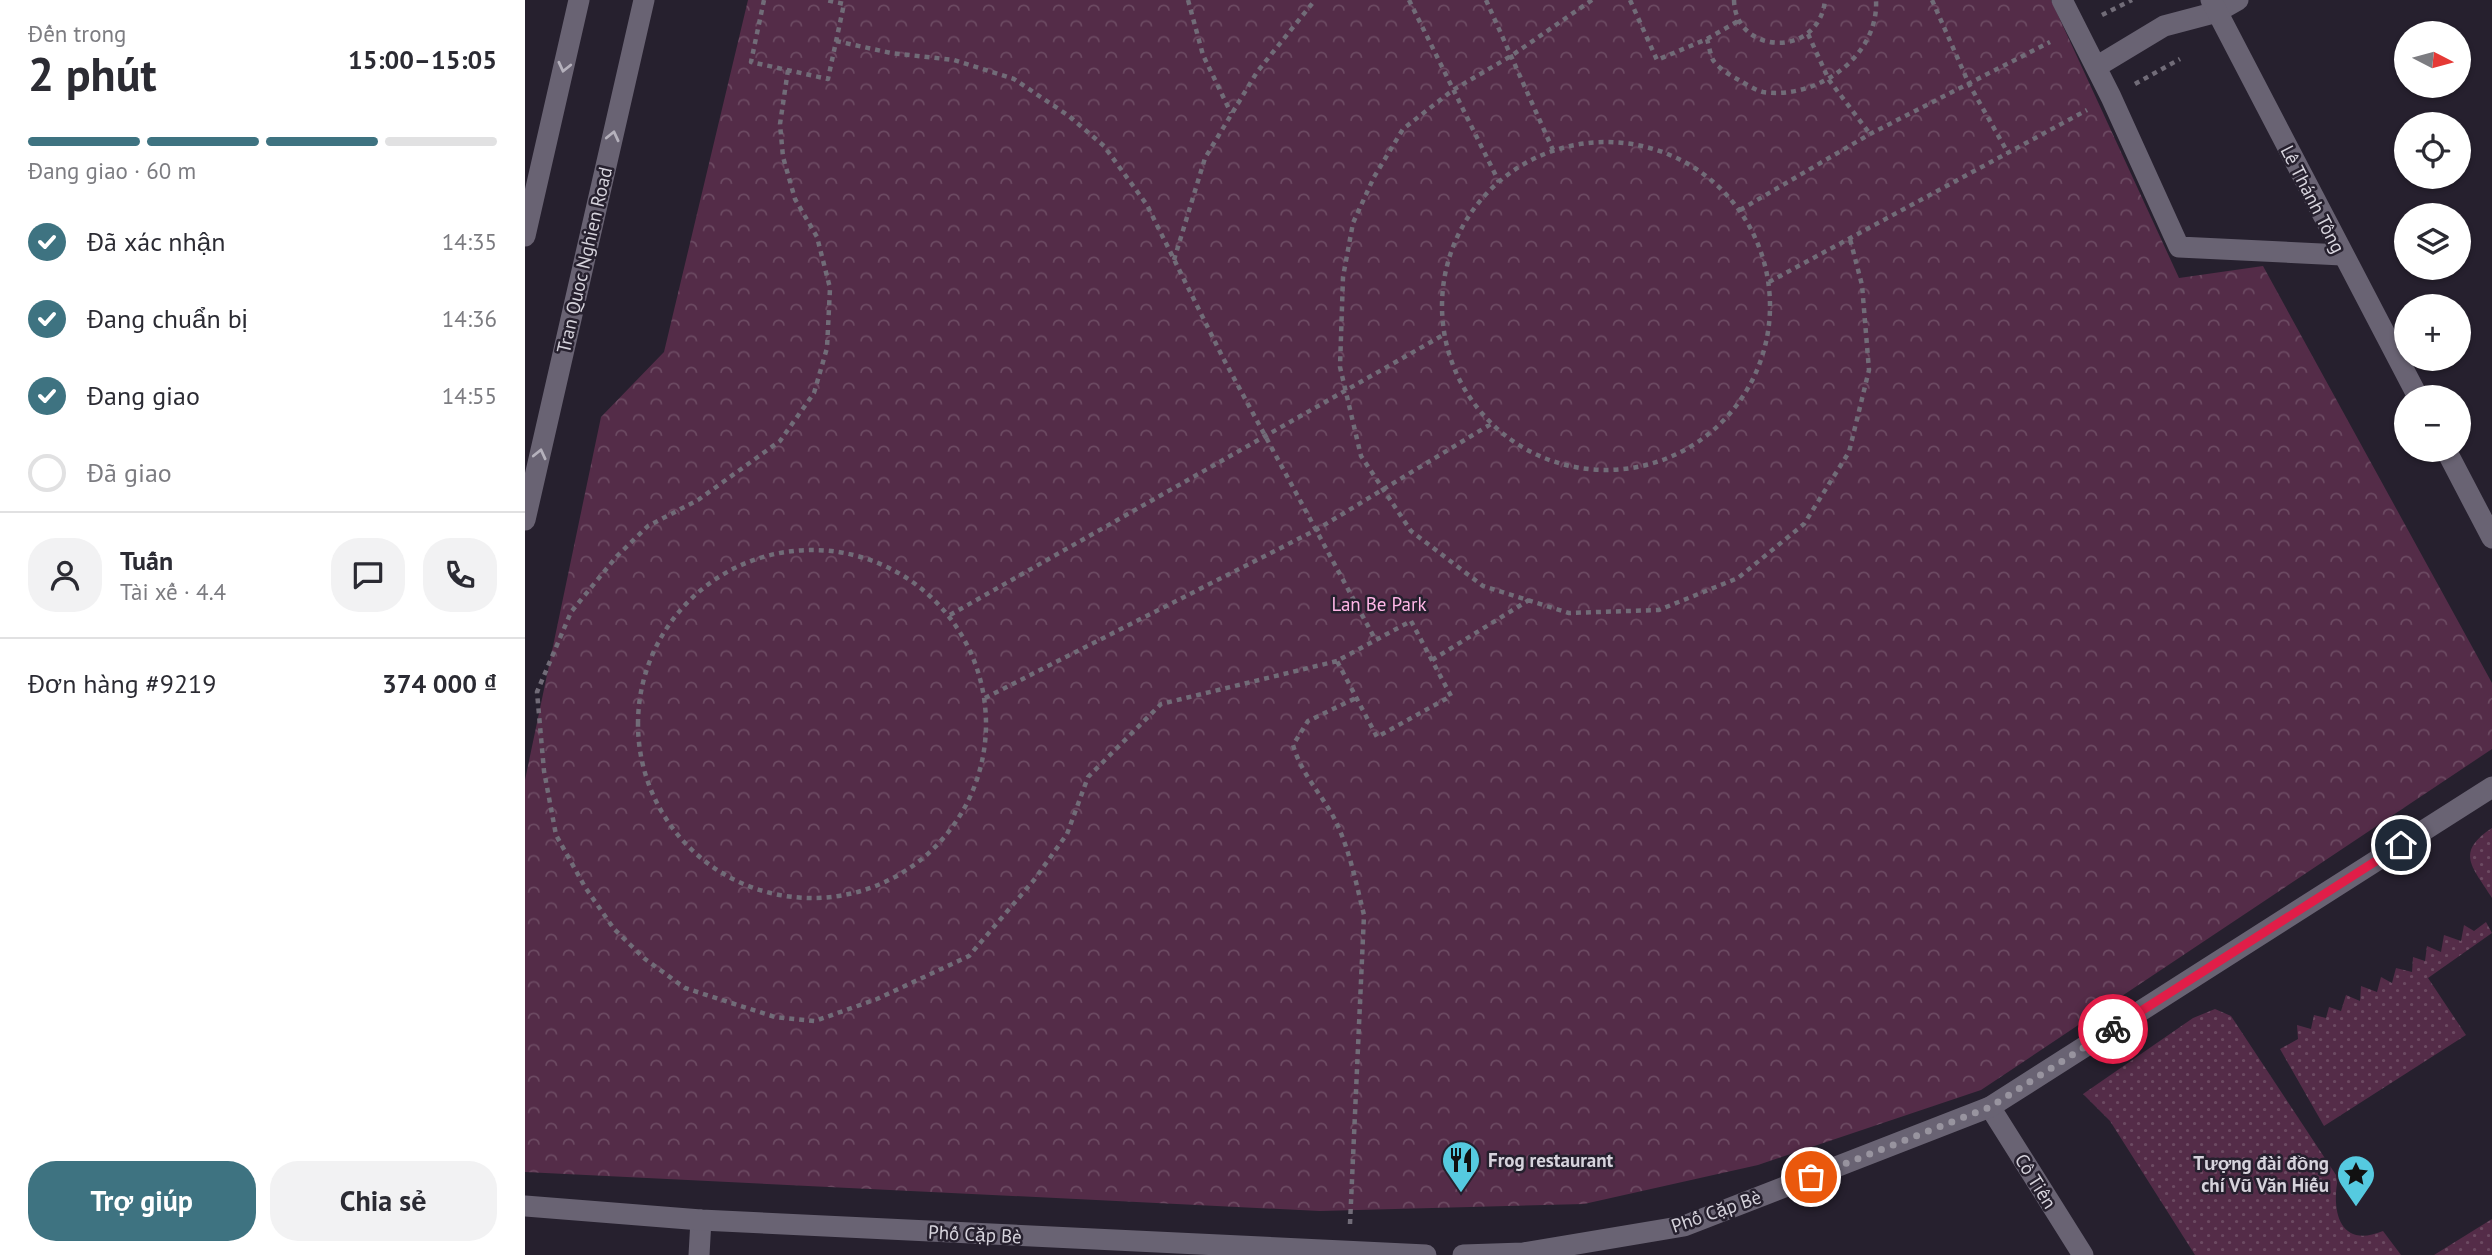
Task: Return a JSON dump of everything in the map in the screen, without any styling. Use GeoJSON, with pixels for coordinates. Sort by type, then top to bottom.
{"type":"FeatureCollection","features":[{"type":"Feature","properties":{"kind":"street"},"geometry":{"type":"LineString","coordinates":[[525,236],[579,0]]}},
{"type":"Feature","properties":{"kind":"street","name":"Tran Quoc Nghien Road"},"geometry":{"type":"LineString","coordinates":[[525,520],[644,0]]}},
{"type":"Feature","properties":{"kind":"street"},"geometry":{"type":"LineString","coordinates":[[2062,0],[2074,29],[2111,97],[2179,247],[2342,255]]}},
{"type":"Feature","properties":{"kind":"street"},"geometry":{"type":"LineString","coordinates":[[2096,66],[2164,26],[2214,6],[2238,0]]}},
{"type":"Feature","properties":{"kind":"street","name":"Lê Thánh Tông"},"geometry":{"type":"LineString","coordinates":[[2214,6],[2412,385]]}},
{"type":"Feature","properties":{"kind":"street"},"geometry":{"type":"LineString","coordinates":[[2452,462],[2492,538]]}},
{"type":"Feature","properties":{"kind":"street","name":"Phố Cặp Bè"},"geometry":{"type":"LineString","coordinates":[[1463,1255],[1524,1254],[1684,1226],[1990,1107],[2492,787]]}},
{"type":"Feature","properties":{"kind":"street","name":"Cô Tiên"},"geometry":{"type":"LineString","coordinates":[[1990,1107],[2083,1255]]}},
{"type":"Feature","properties":{"kind":"street","name":"Phố Cặp Bè"},"geometry":{"type":"LineString","coordinates":[[525,1206],[701,1220],[1426,1255]]}},
{"type":"Feature","properties":{"kind":"street"},"geometry":{"type":"LineString","coordinates":[[699,1255],[701,1220]]}},
{"type":"Feature","properties":{"kind":"path"},"geometry":{"type":"LineString","coordinates":[[764,0],[751,62],[828,79],[844,4],[826,0]]}},
{"type":"Feature","properties":{"kind":"path"},"geometry":{"type":"LineString","coordinates":[[1188,0],[1203,55],[1232,113]]}},
{"type":"Feature","properties":{"kind":"path"},"geometry":{"type":"LineString","coordinates":[[1173,262],[1205,158],[1257,72],[1315,0]]}},
{"type":"Feature","properties":{"kind":"path"},"geometry":{"type":"LineString","coordinates":[[1409,0],[1499,182]]}},
{"type":"Feature","properties":{"kind":"path"},"geometry":{"type":"LineString","coordinates":[[1486,0],[1553,150]]}},
{"type":"Feature","properties":{"kind":"path"},"geometry":{"type":"LineString","coordinates":[[1592,0],[1511,56],[1453,90],[1403,128],[1374,177],[1353,223],[1343,276],[1340,367],[1361,456],[1411,531],[1483,586],[1569,613],[1659,610],[1738,578],[1804,524],[1849,452],[1869,370],[1862,285],[1850,239]]}},
{"type":"Feature","properties":{"kind":"path"},"geometry":{"type":"LineString","coordinates":[[1630,0],[1657,60],[1707,39],[1740,20]]}},
{"type":"Feature","properties":{"kind":"path"},"geometry":{"type":"LineString","coordinates":[[1734,0],[1740,20],[1749,33],[1763,41],[1778,44],[1794,42],[1808,34],[1818,24],[1825,0]]}},
{"type":"Feature","properties":{"kind":"path"},"geometry":{"type":"LineString","coordinates":[[1707,39],[1713,60],[1731,76],[1762,92],[1794,92],[1829,80],[1852,61],[1868,35],[1876,0]]}},
{"type":"Feature","properties":{"kind":"path"},"geometry":{"type":"LineString","coordinates":[[1932,0],[1969,84],[2008,153]]}},
{"type":"Feature","properties":{"kind":"path"},"geometry":{"type":"LineString","coordinates":[[1740,210],[1870,134],[2132,0]]}},
{"type":"Feature","properties":{"kind":"path"},"geometry":{"type":"LineString","coordinates":[[1808,34],[1829,80],[1870,134]]}},
{"type":"Feature","properties":{"kind":"path"},"geometry":{"type":"LineString","coordinates":[[836,41],[891,53],[954,60],[1014,79],[1069,116],[1104,146],[1147,205],[1173,262],[1375,639]]}},
{"type":"Feature","properties":{"kind":"path"},"geometry":{"type":"LineString","coordinates":[[1769,282],[2180,59]]}},
{"type":"Feature","properties":{"kind":"path"},"geometry":{"type":"LineString","coordinates":[[788,70],[780,124],[783,157],[795,199],[817,237],[830,288],[827,348],[814,393],[780,441],[698,500],[647,526],[617,556],[571,612],[537,692],[544,771],[557,835],[585,887],[614,929],[645,959],[685,988],[775,1017],[815,1021],[877,999],[969,956],[1034,880],[1067,834],[1088,777],[1161,704],[1337,661],[1411,621],[1451,696],[1377,737],[1337,661]]}},
{"type":"Feature","properties":{"kind":"path"},"geometry":{"type":"LineString","coordinates":[[1594,142],[1636,144],[1676,157],[1711,179],[1740,210],[1753,232],[1769,282],[1768,334],[1752,382],[1722,424],[1680,454],[1632,469],[1581,470],[1532,454],[1491,424],[1469,398],[1454,367],[1445,334],[1443,292],[1452,251],[1470,214],[1499,182],[1524,164],[1553,150],[1594,142]]}},
{"type":"Feature","properties":{"kind":"path"},"geometry":{"type":"LineString","coordinates":[[950,615],[1445,334]]}},
{"type":"Feature","properties":{"kind":"path"},"geometry":{"type":"LineString","coordinates":[[985,698],[1316,530],[1491,424]]}},
{"type":"Feature","properties":{"kind":"path"},"geometry":{"type":"LineString","coordinates":[[832,549],[877,561],[917,583],[950,615],[973,654],[985,698],[986,744],[975,789],[952,829],[921,862],[891,879],[837,898],[792,898],[769,893],[748,887],[708,865],[675,832],[652,793],[639,749],[639,704],[650,659],[673,619],[704,586],[743,563],[787,550],[832,549]]}},
{"type":"Feature","properties":{"kind":"path"},"geometry":{"type":"LineString","coordinates":[[1432,660],[1528,600]]}},
{"type":"Feature","properties":{"kind":"path"},"geometry":{"type":"LineString","coordinates":[[1348,1253],[1364,915],[1352,867],[1333,817],[1299,767],[1293,745],[1308,721],[1356,698]]}},
{"type":"Feature","properties":{"kind":"green space","name":"Lan Be Park"},"geometry":{"type":"Polygon","coordinates":[[[748,0],[2051,0],[2179,278],[2263,266],[2492,683],[2492,749],[1981,1090],[1758,1165],[1584,1204],[1320,1211],[525,1172],[525,780],[601,417],[664,352],[748,0]]]}},
{"type":"Feature","properties":{"kind":"green space"},"geometry":{"type":"Polygon","coordinates":[[[2492,828],[2492,898],[2474,869],[2470,853],[2480,837],[2492,828]]]}},
{"type":"Feature","properties":{"kind":"green space"},"geometry":{"type":"Polygon","coordinates":[[[2486,922],[2492,933],[2428,978],[2466,1035],[2324,1126],[2280,1049],[2298,1039],[2297,1025],[2311,1029],[2314,1015],[2326,1018],[2329,1007],[2341,1011],[2346,995],[2360,1001],[2361,986],[2377,992],[2381,977],[2392,983],[2396,968],[2412,972],[2413,957],[2425,961],[2427,946],[2441,952],[2444,935],[2461,941],[2464,925],[2474,931],[2486,922]]]}},
{"type":"Feature","properties":{"kind":"green space"},"geometry":{"type":"Polygon","coordinates":[[[2215,1009],[2231,1016],[2338,1178],[2336,1203],[2342,1224],[2357,1235],[2383,1231],[2401,1255],[2195,1255],[2110,1121],[2083,1094],[2193,1018],[2215,1009]]]}},
{"type":"Feature","properties":{"kind":"green space"},"geometry":{"type":"Polygon","coordinates":[[[2492,1219],[2492,1255],[2434,1255],[2492,1219]]]}},
{"type":"Feature","properties":{"kind":"way so far"},"geometry":{"type":"LineString","coordinates":[[1811,1177],[1990,1107],[2113,1029]]}},
{"type":"Feature","properties":{"kind":"place","name":"Frog restaurant"},"geometry":{"type":"Point","coordinates":[1461,1194]}},
{"type":"Feature","properties":{"kind":"place","name":"Tượng đài đồng chí Vũ Văn Hiếu"},"geometry":{"type":"Point","coordinates":[2356,1208]}},
{"type":"Feature","properties":{"kind":"route"},"geometry":{"type":"LineString","coordinates":[[2113,1029],[2401,845]]}}]}
